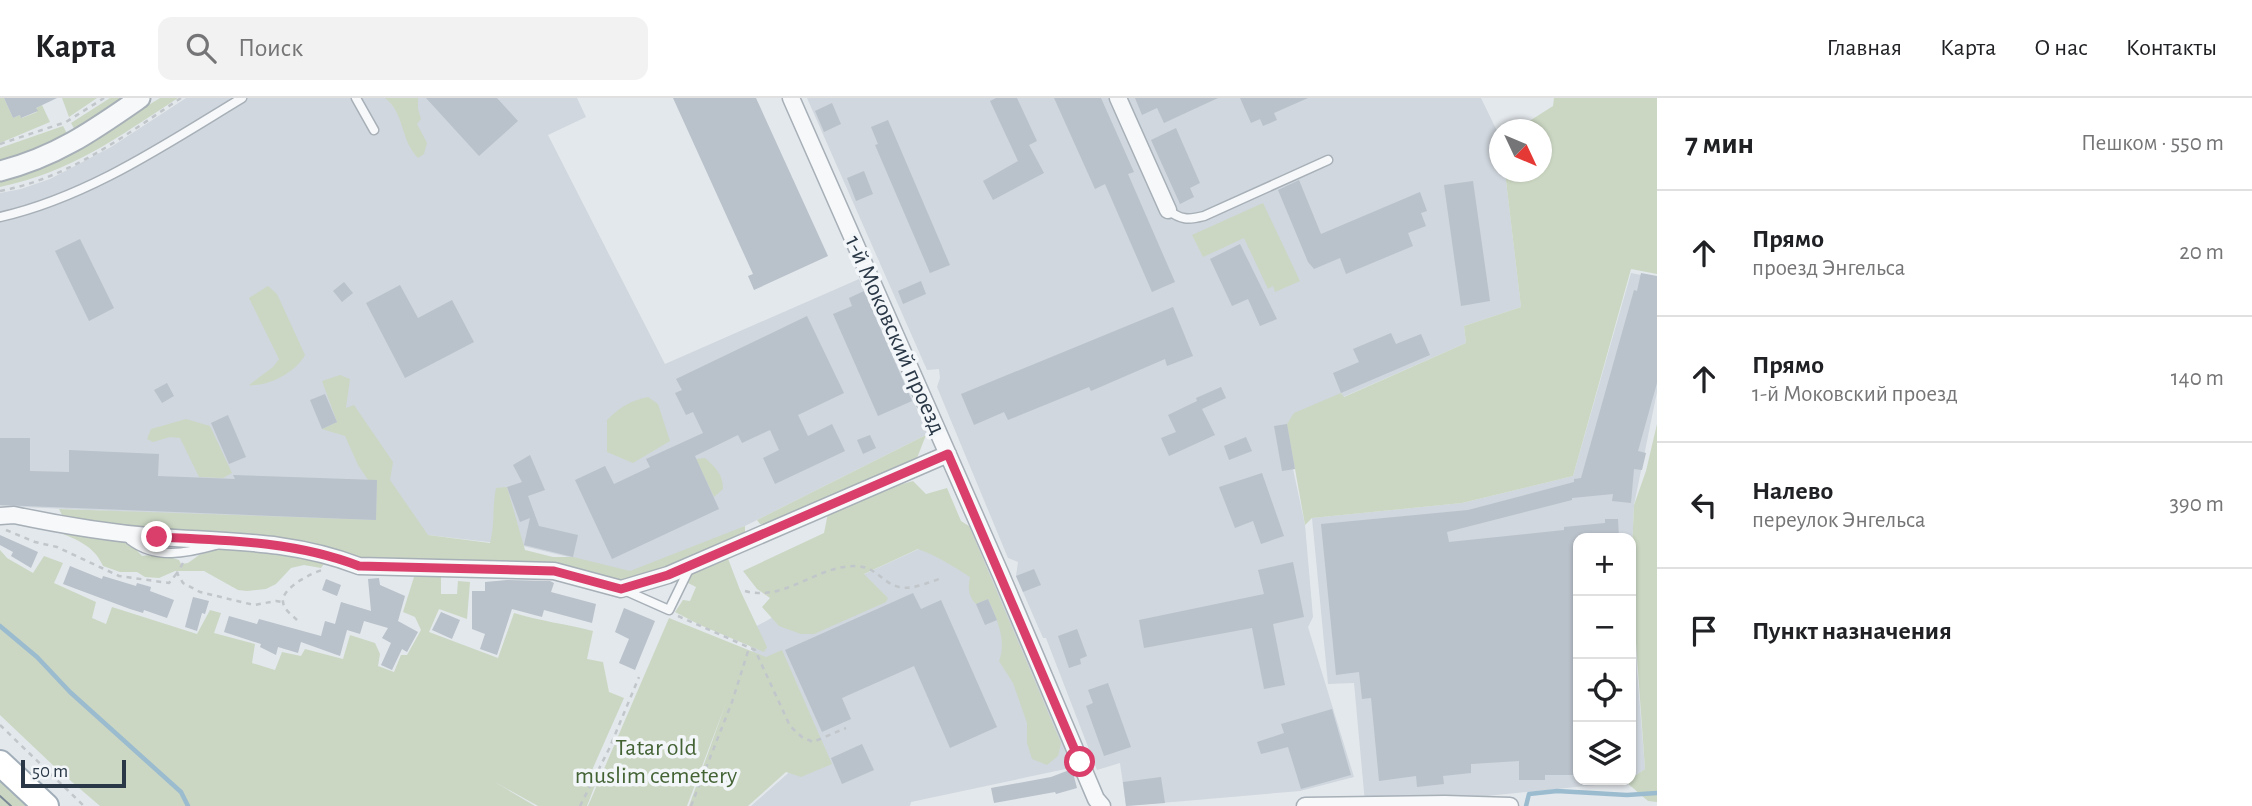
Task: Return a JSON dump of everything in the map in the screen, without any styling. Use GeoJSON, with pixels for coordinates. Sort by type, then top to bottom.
{"type":"FeatureCollection","features":[{"type":"Feature","properties":{"kind":"main road"},"geometry":{"type":"LineString","coordinates":[[0,763],[46,806]]}},
{"type":"Feature","properties":{"kind":"street"},"geometry":{"type":"LineString","coordinates":[[0,171],[49,155],[76,141],[140,98]]}},
{"type":"Feature","properties":{"kind":"street","name":"1-й Моковский проезд"},"geometry":{"type":"LineString","coordinates":[[791,98],[996,563],[1096,799],[1102,806]]}},
{"type":"Feature","properties":{"kind":"street"},"geometry":{"type":"LineString","coordinates":[[1118,98],[1168,210]]}},
{"type":"Feature","properties":{"kind":"street"},"geometry":{"type":"LineString","coordinates":[[0,516],[14,515],[132,534],[258,542],[336,557],[359,566],[554,571],[621,589],[690,566],[948,454]]}},
{"type":"Feature","properties":{"kind":"street"},"geometry":{"type":"LineString","coordinates":[[1305,806],[1510,806]]}},
{"type":"Feature","properties":{"kind":"lane"},"geometry":{"type":"LineString","coordinates":[[0,217],[59,200],[126,167],[242,98]]}},
{"type":"Feature","properties":{"kind":"lane"},"geometry":{"type":"LineString","coordinates":[[356,98],[374,130]]}},
{"type":"Feature","properties":{"kind":"lane"},"geometry":{"type":"LineString","coordinates":[[1168,210],[1178,218],[1189,220],[1204,216],[1328,160]]}},
{"type":"Feature","properties":{"kind":"lane"},"geometry":{"type":"LineString","coordinates":[[132,534],[130,540],[142,549],[183,554],[240,541]]}},
{"type":"Feature","properties":{"kind":"lane"},"geometry":{"type":"LineString","coordinates":[[621,589],[669,610],[690,566]]}},
{"type":"Feature","properties":{"kind":"path"},"geometry":{"type":"LineString","coordinates":[[0,144],[66,122],[104,98]]}},
{"type":"Feature","properties":{"kind":"path"},"geometry":{"type":"LineString","coordinates":[[0,191],[50,178],[99,153],[181,98]]}},
{"type":"Feature","properties":{"kind":"path"},"geometry":{"type":"LineString","coordinates":[[0,527],[35,542],[57,547],[119,576],[169,583],[183,562],[195,551]]}},
{"type":"Feature","properties":{"kind":"path"},"geometry":{"type":"LineString","coordinates":[[297,620],[288,612],[283,602],[284,595],[309,574],[348,561]]}},
{"type":"Feature","properties":{"kind":"path"},"geometry":{"type":"LineString","coordinates":[[745,591],[758,595],[772,593],[821,573],[855,566],[871,568],[899,587],[942,578]]}},
{"type":"Feature","properties":{"kind":"path"},"geometry":{"type":"LineString","coordinates":[[177,573],[183,583],[200,592],[254,606],[283,602]]}},
{"type":"Feature","properties":{"kind":"path"},"geometry":{"type":"LineString","coordinates":[[669,610],[690,623],[755,650],[790,726],[802,737],[813,742],[846,728]]}},
{"type":"Feature","properties":{"kind":"path"},"geometry":{"type":"LineString","coordinates":[[691,806],[732,702],[749,648]]}},
{"type":"Feature","properties":{"kind":"path"},"geometry":{"type":"LineString","coordinates":[[580,806],[609,749],[639,677]]}},
{"type":"Feature","properties":{"kind":"path"},"geometry":{"type":"LineString","coordinates":[[0,725],[84,806]]}},
{"type":"Feature","properties":{"kind":"shaded area"},"geometry":{"type":"Polygon","coordinates":[[[186,98],[577,98],[586,117],[548,135],[665,364],[859,279],[928,434],[723,537],[631,572],[523,546],[428,535],[156,513],[0,506],[0,193],[50,179],[111,147],[186,98]]]}},
{"type":"Feature","properties":{"kind":"shaded area"},"geometry":{"type":"Polygon","coordinates":[[[807,98],[1481,98],[1491,119],[1489,119],[1489,182],[1506,182],[1521,307],[1464,326],[1466,343],[1343,397],[1341,393],[1293,469],[1305,525],[1313,617],[1308,627],[1354,777],[1300,791],[1126,806],[1120,763],[1097,770],[1046,638],[1043,638],[1016,576],[1018,562],[1008,558],[937,387],[939,369],[927,370],[807,98]]]}},
{"type":"Feature","properties":{"kind":"shaded area"},"geometry":{"type":"Polygon","coordinates":[[[1631,273],[1657,278],[1657,392],[1634,505],[1633,533],[1573,533],[1573,785],[1596,785],[1408,804],[1365,803],[1354,683],[1328,684],[1312,518],[1462,503],[1573,476],[1631,273]]]}},
{"type":"Feature","properties":{"kind":"shaded area"},"geometry":{"type":"Polygon","coordinates":[[[969,526],[1075,767],[911,802],[910,806],[751,806],[803,760],[744,633],[786,610],[969,526]]]}},
{"type":"Feature","properties":{"kind":"shaded area"},"geometry":{"type":"Polygon","coordinates":[[[1636,657],[1645,769],[1636,775],[1636,657]]]}},
{"type":"Feature","properties":{"kind":"green space"},"geometry":{"type":"Polygon","coordinates":[[[0,98],[4,98],[13,118],[20,115],[22,118],[37,112],[36,108],[42,105],[50,122],[0,143],[0,98]]]}},
{"type":"Feature","properties":{"kind":"green space"},"geometry":{"type":"Polygon","coordinates":[[[62,98],[97,98],[69,117],[62,98]]]}},
{"type":"Feature","properties":{"kind":"green space"},"geometry":{"type":"Polygon","coordinates":[[[110,98],[128,98],[76,132],[71,123],[110,98]]]}},
{"type":"Feature","properties":{"kind":"green space"},"geometry":{"type":"Polygon","coordinates":[[[160,98],[178,98],[94,152],[50,172],[0,187],[0,180],[54,163],[160,98]]]}},
{"type":"Feature","properties":{"kind":"green space"},"geometry":{"type":"Polygon","coordinates":[[[385,98],[418,98],[421,119],[417,124],[427,143],[424,154],[418,158],[408,143],[396,111],[385,98]]]}},
{"type":"Feature","properties":{"kind":"green space"},"geometry":{"type":"Polygon","coordinates":[[[1554,98],[1657,98],[1657,274],[1631,269],[1573,476],[1462,503],[1312,518],[1305,525],[1287,424],[1294,413],[1341,393],[1344,397],[1466,343],[1464,326],[1521,307],[1506,182],[1552,182],[1552,119],[1533,119],[1553,106],[1554,98]]]}},
{"type":"Feature","properties":{"kind":"green space"},"geometry":{"type":"Polygon","coordinates":[[[63,126],[69,137],[0,161],[0,148],[63,126]]]}},
{"type":"Feature","properties":{"kind":"green space"},"geometry":{"type":"Polygon","coordinates":[[[1263,203],[1300,281],[1275,292],[1273,286],[1268,289],[1244,238],[1203,257],[1192,235],[1263,203]]]}},
{"type":"Feature","properties":{"kind":"green space"},"geometry":{"type":"Polygon","coordinates":[[[268,286],[277,294],[305,355],[281,377],[264,384],[249,385],[273,367],[279,359],[249,298],[268,286]]]}},
{"type":"Feature","properties":{"kind":"green space"},"geometry":{"type":"Polygon","coordinates":[[[340,375],[350,379],[346,408],[354,405],[393,462],[390,480],[428,535],[490,543],[496,488],[507,487],[525,550],[553,557],[573,557],[630,571],[745,526],[745,535],[664,570],[630,579],[614,580],[373,562],[65,521],[59,509],[376,520],[377,480],[368,480],[345,436],[322,429],[337,422],[322,381],[340,375]]]}},
{"type":"Feature","properties":{"kind":"green space"},"geometry":{"type":"Polygon","coordinates":[[[648,397],[658,404],[670,441],[633,463],[607,452],[607,420],[626,405],[648,397]]]}},
{"type":"Feature","properties":{"kind":"green space"},"geometry":{"type":"Polygon","coordinates":[[[186,419],[210,426],[232,473],[223,478],[199,477],[180,438],[170,437],[153,442],[147,439],[151,429],[186,419]]]}},
{"type":"Feature","properties":{"kind":"green space"},"geometry":{"type":"Polygon","coordinates":[[[1657,424],[1657,802],[1648,801],[1629,785],[1636,785],[1636,775],[1645,769],[1636,643],[1636,533],[1633,533],[1634,505],[1646,471],[1657,424]]]}},
{"type":"Feature","properties":{"kind":"green space"},"geometry":{"type":"Polygon","coordinates":[[[926,435],[917,458],[904,466],[767,525],[760,524],[757,520],[926,435]]]}},
{"type":"Feature","properties":{"kind":"green space"},"geometry":{"type":"Polygon","coordinates":[[[705,458],[716,468],[722,479],[723,489],[714,497],[696,459],[705,458]]]}},
{"type":"Feature","properties":{"kind":"green space"},"geometry":{"type":"Polygon","coordinates":[[[913,481],[926,494],[947,488],[961,521],[969,526],[1061,743],[1058,756],[1047,765],[1032,759],[1027,743],[1027,723],[1013,683],[999,661],[1002,646],[998,622],[988,599],[976,604],[973,601],[969,592],[970,577],[964,573],[918,549],[864,574],[888,598],[886,602],[814,634],[801,634],[779,626],[762,607],[770,598],[757,589],[743,571],[824,533],[828,513],[875,492],[913,481]]]}},
{"type":"Feature","properties":{"kind":"green space"},"geometry":{"type":"Polygon","coordinates":[[[47,527],[126,539],[142,556],[160,554],[179,560],[181,564],[228,546],[326,561],[321,568],[304,565],[291,568],[276,584],[266,589],[238,590],[204,571],[175,571],[159,578],[145,577],[137,572],[120,572],[103,566],[93,551],[79,541],[47,527]]]}},
{"type":"Feature","properties":{"kind":"green space"},"geometry":{"type":"Polygon","coordinates":[[[0,550],[7,558],[33,573],[44,556],[63,563],[54,583],[96,602],[92,618],[106,624],[112,607],[197,634],[210,610],[221,613],[214,633],[255,644],[252,663],[275,670],[282,652],[301,656],[305,649],[343,659],[350,635],[375,643],[380,654],[378,666],[394,672],[401,655],[407,655],[421,630],[415,617],[403,612],[414,577],[441,577],[441,594],[457,594],[458,581],[470,582],[467,619],[439,609],[429,632],[498,658],[514,613],[593,631],[587,659],[603,662],[609,692],[624,698],[589,777],[585,778],[597,780],[587,806],[538,806],[493,781],[535,806],[100,806],[0,715],[0,550]]]}},
{"type":"Feature","properties":{"kind":"green space"},"geometry":{"type":"Polygon","coordinates":[[[727,556],[767,647],[764,652],[675,612],[683,600],[690,601],[696,587],[686,582],[691,572],[727,556]]]}},
{"type":"Feature","properties":{"kind":"green space","name":"Tatar old muslim cemetery"},"geometry":{"type":"Polygon","coordinates":[[[669,618],[766,657],[782,650],[832,764],[801,777],[786,772],[748,806],[689,806],[726,703],[687,806],[588,806],[669,618]]]}},
{"type":"Feature","properties":{"kind":"green space"},"geometry":{"type":"Polygon","coordinates":[[[0,778],[30,806],[0,806],[0,778]]]}},
{"type":"Feature","properties":{"kind":"building"},"geometry":{"type":"Polygon","coordinates":[[[4,98],[57,98],[36,108],[38,111],[21,118],[20,115],[13,118],[4,98]]]}},
{"type":"Feature","properties":{"kind":"building"},"geometry":{"type":"Polygon","coordinates":[[[426,98],[497,98],[518,121],[479,156],[426,98]]]}},
{"type":"Feature","properties":{"kind":"building"},"geometry":{"type":"Polygon","coordinates":[[[673,98],[756,98],[828,256],[754,290],[748,276],[753,274],[673,98]]]}},
{"type":"Feature","properties":{"kind":"building"},"geometry":{"type":"Polygon","coordinates":[[[996,98],[1017,98],[1037,141],[1029,145],[1044,173],[993,200],[983,181],[1018,161],[990,101],[996,98]]]}},
{"type":"Feature","properties":{"kind":"building"},"geometry":{"type":"Polygon","coordinates":[[[1054,98],[1101,98],[1134,172],[1128,174],[1175,282],[1152,292],[1105,184],[1095,189],[1054,98]]]}},
{"type":"Feature","properties":{"kind":"building"},"geometry":{"type":"Polygon","coordinates":[[[1135,98],[1218,98],[1164,123],[1157,108],[1142,115],[1135,98]]]}},
{"type":"Feature","properties":{"kind":"building"},"geometry":{"type":"Polygon","coordinates":[[[1240,98],[1308,98],[1274,113],[1277,120],[1263,126],[1260,119],[1251,123],[1240,98]]]}},
{"type":"Feature","properties":{"kind":"building"},"geometry":{"type":"Polygon","coordinates":[[[832,103],[841,124],[824,132],[815,111],[832,103]]]}},
{"type":"Feature","properties":{"kind":"building"},"geometry":{"type":"Polygon","coordinates":[[[888,120],[950,265],[930,273],[875,145],[878,144],[871,127],[888,120]]]}},
{"type":"Feature","properties":{"kind":"building"},"geometry":{"type":"Polygon","coordinates":[[[1176,128],[1200,183],[1190,188],[1194,197],[1180,204],[1151,140],[1176,128]]]}},
{"type":"Feature","properties":{"kind":"building"},"geometry":{"type":"Polygon","coordinates":[[[864,171],[873,194],[856,201],[847,178],[864,171]]]}},
{"type":"Feature","properties":{"kind":"building"},"geometry":{"type":"Polygon","coordinates":[[[1299,180],[1321,234],[1420,192],[1427,211],[1421,213],[1426,226],[1408,233],[1413,246],[1346,274],[1340,258],[1314,269],[1308,262],[1278,190],[1299,180]]]}},
{"type":"Feature","properties":{"kind":"building"},"geometry":{"type":"Polygon","coordinates":[[[1473,181],[1490,301],[1461,306],[1444,185],[1473,181]]]}},
{"type":"Feature","properties":{"kind":"building"},"geometry":{"type":"Polygon","coordinates":[[[80,239],[114,308],[89,321],[55,251],[80,239]]]}},
{"type":"Feature","properties":{"kind":"building"},"geometry":{"type":"Polygon","coordinates":[[[1240,244],[1277,319],[1260,326],[1248,299],[1232,306],[1210,259],[1240,244]]]}},
{"type":"Feature","properties":{"kind":"building"},"geometry":{"type":"Polygon","coordinates":[[[1641,273],[1657,276],[1657,383],[1638,451],[1646,453],[1642,470],[1634,469],[1631,503],[1612,501],[1613,494],[1572,498],[1447,532],[1449,542],[1564,530],[1564,527],[1618,519],[1619,533],[1573,533],[1573,775],[1545,775],[1545,780],[1519,780],[1519,761],[1471,764],[1471,773],[1443,776],[1444,784],[1417,787],[1416,776],[1379,781],[1371,698],[1362,699],[1359,672],[1336,675],[1321,524],[1468,510],[1581,478],[1634,290],[1637,291],[1641,273]]]}},
{"type":"Feature","properties":{"kind":"building"},"geometry":{"type":"Polygon","coordinates":[[[921,281],[926,294],[903,304],[898,291],[921,281]]]}},
{"type":"Feature","properties":{"kind":"building"},"geometry":{"type":"Polygon","coordinates":[[[344,282],[353,293],[342,302],[333,291],[344,282]]]}},
{"type":"Feature","properties":{"kind":"building"},"geometry":{"type":"Polygon","coordinates":[[[400,285],[418,318],[452,300],[474,342],[405,378],[366,303],[400,285]]]}},
{"type":"Feature","properties":{"kind":"building"},"geometry":{"type":"Polygon","coordinates":[[[864,291],[912,401],[878,416],[833,314],[852,306],[849,298],[864,291]]]}},
{"type":"Feature","properties":{"kind":"building"},"geometry":{"type":"Polygon","coordinates":[[[1173,307],[1193,356],[1167,366],[1165,359],[1091,391],[1089,387],[1008,420],[1004,412],[974,425],[961,394],[1173,307]]]}},
{"type":"Feature","properties":{"kind":"building"},"geometry":{"type":"Polygon","coordinates":[[[807,316],[844,393],[798,415],[808,436],[832,424],[845,451],[775,484],[763,458],[779,450],[770,430],[742,443],[738,435],[695,456],[719,509],[612,559],[575,480],[605,466],[614,484],[650,467],[646,459],[703,433],[693,412],[686,415],[675,393],[682,390],[676,379],[807,316]]]}},
{"type":"Feature","properties":{"kind":"building"},"geometry":{"type":"Polygon","coordinates":[[[1391,333],[1396,344],[1421,334],[1430,355],[1341,393],[1333,373],[1359,362],[1353,349],[1391,333]]]}},
{"type":"Feature","properties":{"kind":"building"},"geometry":{"type":"Polygon","coordinates":[[[167,383],[174,396],[162,403],[154,390],[167,383]]]}},
{"type":"Feature","properties":{"kind":"building"},"geometry":{"type":"Polygon","coordinates":[[[1221,387],[1226,398],[1202,409],[1215,435],[1169,456],[1161,438],[1176,432],[1168,415],[1221,387]]]}},
{"type":"Feature","properties":{"kind":"building"},"geometry":{"type":"Polygon","coordinates":[[[325,394],[337,422],[322,429],[310,400],[325,394]]]}},
{"type":"Feature","properties":{"kind":"building"},"geometry":{"type":"Polygon","coordinates":[[[228,415],[246,457],[229,464],[211,423],[228,415]]]}},
{"type":"Feature","properties":{"kind":"building"},"geometry":{"type":"Polygon","coordinates":[[[1287,424],[1295,469],[1282,471],[1274,426],[1287,424]]]}},
{"type":"Feature","properties":{"kind":"building"},"geometry":{"type":"Polygon","coordinates":[[[870,435],[876,448],[863,454],[857,440],[870,435]]]}},
{"type":"Feature","properties":{"kind":"building"},"geometry":{"type":"Polygon","coordinates":[[[1246,437],[1252,451],[1229,460],[1224,446],[1246,437]]]}},
{"type":"Feature","properties":{"kind":"building"},"geometry":{"type":"Polygon","coordinates":[[[0,438],[30,438],[30,471],[69,472],[69,450],[159,454],[158,476],[235,479],[233,475],[377,480],[376,520],[0,505],[0,438]]]}},
{"type":"Feature","properties":{"kind":"building"},"geometry":{"type":"Polygon","coordinates":[[[530,455],[545,490],[528,496],[539,526],[578,535],[573,557],[524,545],[530,518],[520,522],[507,487],[522,482],[513,465],[530,455]]]}},
{"type":"Feature","properties":{"kind":"building"},"geometry":{"type":"Polygon","coordinates":[[[1262,473],[1284,536],[1261,544],[1253,521],[1235,528],[1219,487],[1262,473]]]}},
{"type":"Feature","properties":{"kind":"building"},"geometry":{"type":"Polygon","coordinates":[[[0,535],[38,552],[31,568],[11,556],[13,552],[0,545],[0,535]]]}},
{"type":"Feature","properties":{"kind":"building"},"geometry":{"type":"Polygon","coordinates":[[[1293,562],[1304,617],[1273,624],[1285,685],[1264,689],[1252,628],[1144,648],[1139,620],[1264,594],[1258,570],[1293,562]]]}},
{"type":"Feature","properties":{"kind":"building"},"geometry":{"type":"Polygon","coordinates":[[[70,566],[102,579],[103,576],[136,586],[137,583],[151,587],[150,591],[174,600],[167,618],[144,610],[143,613],[130,609],[63,584],[70,566]]]}},
{"type":"Feature","properties":{"kind":"building"},"geometry":{"type":"Polygon","coordinates":[[[1034,569],[1041,585],[1023,592],[1016,576],[1034,569]]]}},
{"type":"Feature","properties":{"kind":"building"},"geometry":{"type":"Polygon","coordinates":[[[379,578],[380,585],[405,596],[398,621],[418,632],[407,652],[402,649],[392,670],[381,665],[391,643],[382,638],[388,628],[364,621],[360,634],[347,630],[340,656],[301,642],[298,653],[278,647],[276,655],[260,647],[261,644],[224,632],[229,616],[257,624],[259,619],[321,636],[325,621],[335,624],[341,602],[371,611],[368,579],[379,578]]]}},
{"type":"Feature","properties":{"kind":"building"},"geometry":{"type":"Polygon","coordinates":[[[326,579],[341,585],[337,596],[322,590],[326,579]]]}},
{"type":"Feature","properties":{"kind":"building"},"geometry":{"type":"Polygon","coordinates":[[[550,581],[554,583],[551,592],[596,604],[592,623],[544,610],[542,617],[512,609],[497,655],[480,649],[485,634],[472,629],[472,591],[485,591],[485,582],[550,581]]]}},
{"type":"Feature","properties":{"kind":"building"},"geometry":{"type":"Polygon","coordinates":[[[913,593],[921,609],[941,600],[997,727],[950,748],[914,666],[842,698],[851,719],[822,732],[785,650],[913,593]]]}},
{"type":"Feature","properties":{"kind":"building"},"geometry":{"type":"Polygon","coordinates":[[[193,597],[209,601],[197,631],[185,627],[193,597]]]}},
{"type":"Feature","properties":{"kind":"building"},"geometry":{"type":"Polygon","coordinates":[[[988,599],[997,620],[985,625],[976,604],[988,599]]]}},
{"type":"Feature","properties":{"kind":"building"},"geometry":{"type":"Polygon","coordinates":[[[624,608],[655,621],[635,670],[619,663],[629,639],[615,632],[624,608]]]}},
{"type":"Feature","properties":{"kind":"building"},"geometry":{"type":"Polygon","coordinates":[[[441,612],[460,620],[452,639],[432,630],[441,612]]]}},
{"type":"Feature","properties":{"kind":"building"},"geometry":{"type":"Polygon","coordinates":[[[1077,629],[1087,656],[1080,659],[1081,664],[1069,668],[1058,636],[1077,629]]]}},
{"type":"Feature","properties":{"kind":"building"},"geometry":{"type":"Polygon","coordinates":[[[1108,683],[1131,747],[1104,756],[1086,706],[1093,703],[1088,690],[1108,683]]]}},
{"type":"Feature","properties":{"kind":"building"},"geometry":{"type":"Polygon","coordinates":[[[1332,709],[1351,775],[1301,789],[1288,747],[1261,754],[1257,742],[1284,733],[1281,724],[1332,709]]]}},
{"type":"Feature","properties":{"kind":"building"},"geometry":{"type":"Polygon","coordinates":[[[862,744],[874,770],[842,784],[831,758],[862,744]]]}},
{"type":"Feature","properties":{"kind":"building"},"geometry":{"type":"Polygon","coordinates":[[[1072,769],[1077,788],[1056,794],[1055,792],[994,803],[991,788],[1051,777],[1072,769]]]}},
{"type":"Feature","properties":{"kind":"building"},"geometry":{"type":"Polygon","coordinates":[[[1161,777],[1165,803],[1126,806],[1123,782],[1161,777]]]}},
{"type":"Feature","properties":{"kind":"waterway"},"geometry":{"type":"LineString","coordinates":[[0,626],[37,657],[70,692],[181,792],[188,806]]}},
{"type":"Feature","properties":{"kind":"waterway"},"geometry":{"type":"LineString","coordinates":[[1526,806],[1529,794],[1557,791],[1627,795],[1657,793]]}},
{"type":"Feature","properties":{"kind":"tram line"},"geometry":{"type":"LineString","coordinates":[[0,796],[11,806]]}},
{"type":"Feature","properties":{"kind":"route"},"geometry":{"type":"LineString","coordinates":[[157,537],[258,542],[336,557],[359,566],[554,571],[621,589],[668,575],[948,454],[1080,762]]}}]}
